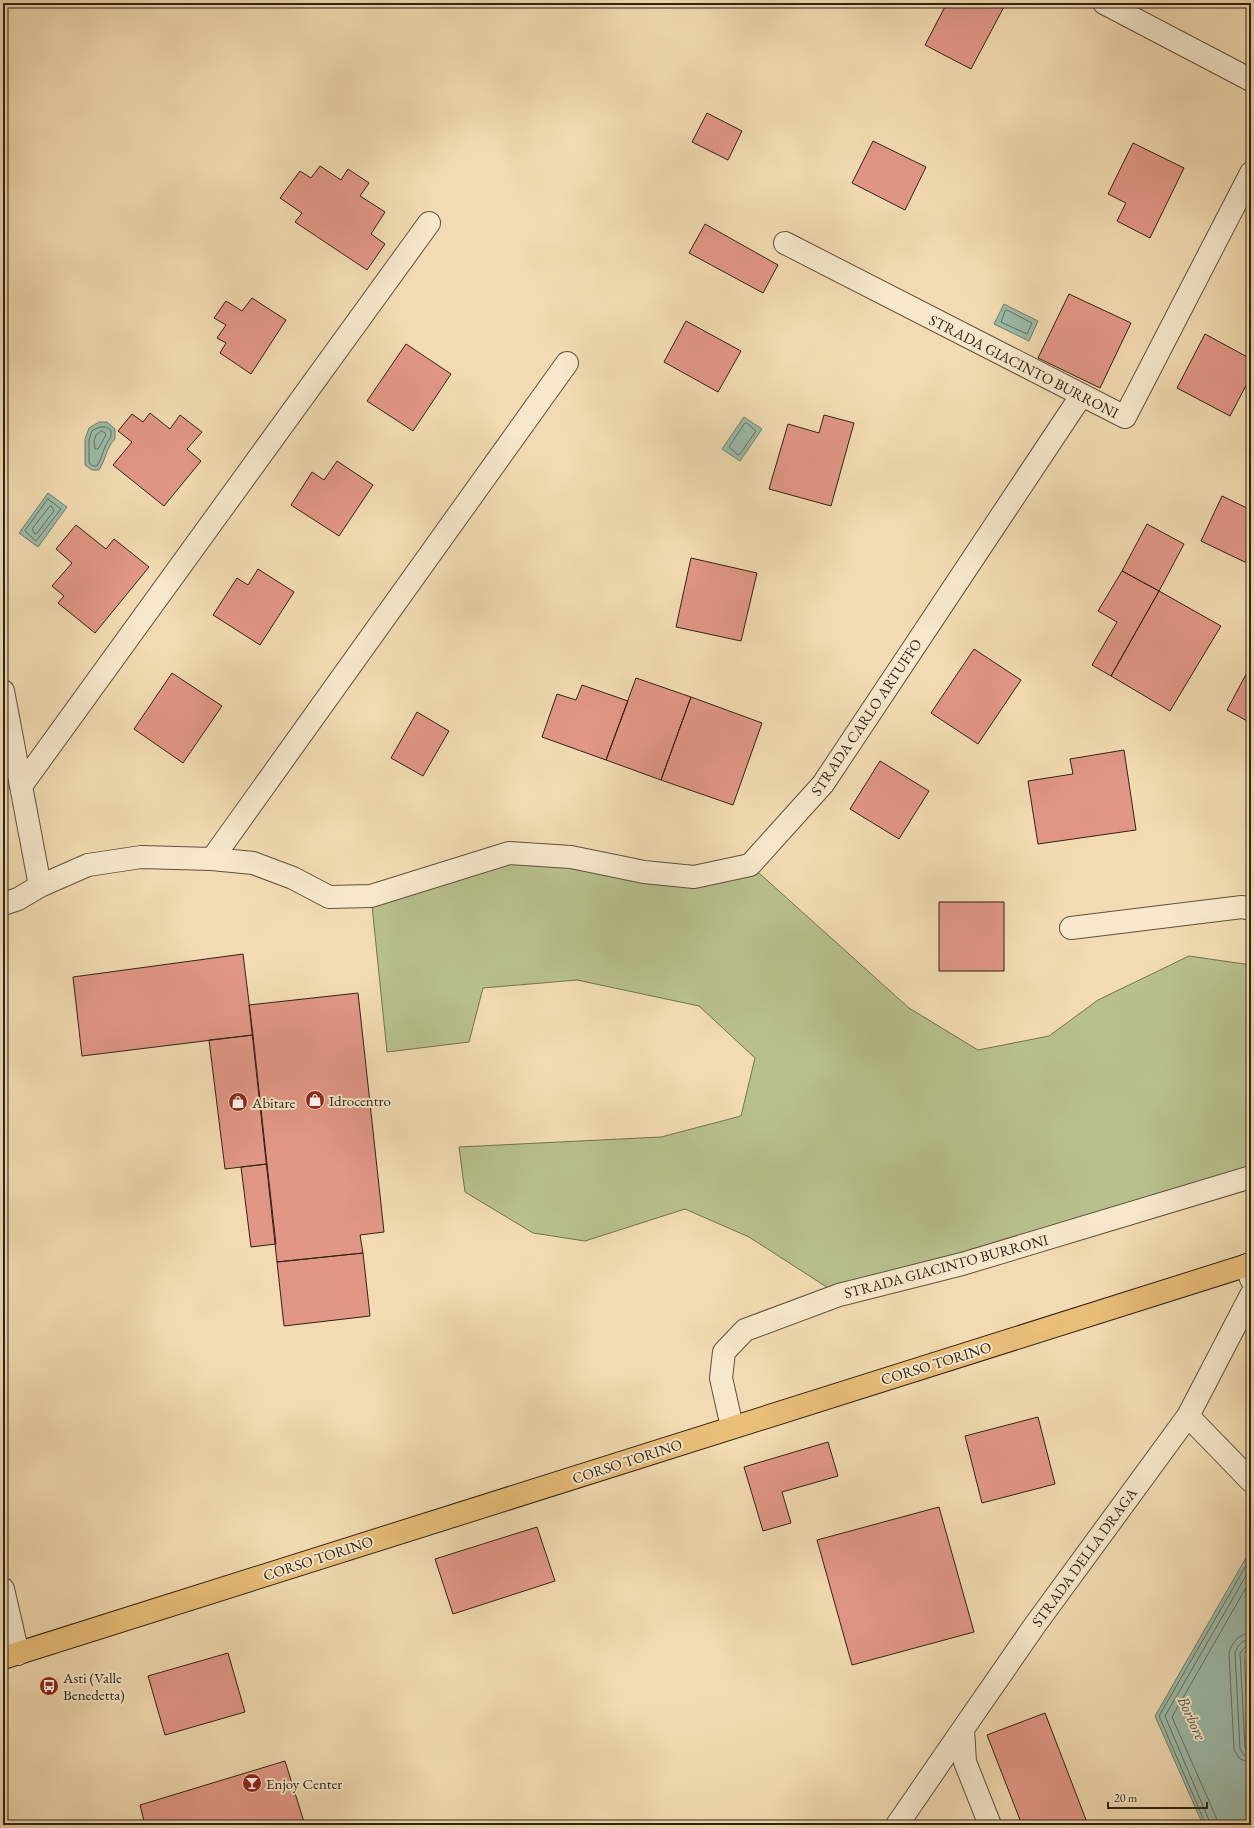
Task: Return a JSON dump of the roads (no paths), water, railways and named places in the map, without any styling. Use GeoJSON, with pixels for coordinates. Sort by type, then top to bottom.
{"type":"FeatureCollection","features":[{"type":"Feature","properties":{"kind":"main road","name":"CORSO TORINO"},"geometry":{"type":"LineString","coordinates":[[10,1656],[732,1427],[1250,1269]]}},
{"type":"Feature","properties":{"kind":"street"},"geometry":{"type":"LineString","coordinates":[[1104,3],[1251,80]]}},
{"type":"Feature","properties":{"kind":"street","name":"STRADA GIACINTO BURRONI"},"geometry":{"type":"LineString","coordinates":[[785,243],[1125,418],[1251,173]]}},
{"type":"Feature","properties":{"kind":"street"},"geometry":{"type":"LineString","coordinates":[[21,786],[429,223]]}},
{"type":"Feature","properties":{"kind":"street"},"geometry":{"type":"LineString","coordinates":[[212,859],[567,363]]}},
{"type":"Feature","properties":{"kind":"street","name":"STRADA CARLO ARTUFFO"},"geometry":{"type":"LineString","coordinates":[[3,904],[18,899],[40,886],[88,865],[142,857],[212,859],[253,863],[293,878],[329,897],[371,896],[509,852],[571,857],[644,872],[694,877],[750,865],[823,784],[1081,396]]}},
{"type":"Feature","properties":{"kind":"street"},"geometry":{"type":"LineString","coordinates":[[3,691],[40,886]]}},
{"type":"Feature","properties":{"kind":"street"},"geometry":{"type":"LineString","coordinates":[[1071,928],[1242,907],[1251,909]]}},
{"type":"Feature","properties":{"kind":"street","name":"STRADA GIACINTO BURRONI"},"geometry":{"type":"LineString","coordinates":[[732,1427],[721,1378],[724,1352],[745,1330],[840,1295],[962,1264],[1251,1177]]}},
{"type":"Feature","properties":{"kind":"street","name":"STRADA DELLA DRAGA"},"geometry":{"type":"LineString","coordinates":[[897,1825],[1035,1625],[1188,1416],[1251,1295]]}},
{"type":"Feature","properties":{"kind":"street"},"geometry":{"type":"LineString","coordinates":[[1188,1416],[1251,1481]]}},
{"type":"Feature","properties":{"kind":"street"},"geometry":{"type":"LineString","coordinates":[[3,1589],[10,1656]]}},
{"type":"Feature","properties":{"kind":"street"},"geometry":{"type":"LineString","coordinates":[[963,1729],[965,1762],[990,1825]]}},
{"type":"Feature","properties":{"kind":"water"},"geometry":{"type":"Polygon","coordinates":[[[1004,304],[1038,321],[1029,341],[994,324],[1004,304]]]}},
{"type":"Feature","properties":{"kind":"water"},"geometry":{"type":"Polygon","coordinates":[[[744,417],[762,429],[740,461],[722,449],[744,417]]]}},
{"type":"Feature","properties":{"kind":"water"},"geometry":{"type":"Polygon","coordinates":[[[99,422],[107,422],[115,429],[115,439],[112,442],[99,470],[92,470],[85,465],[85,439],[89,428],[99,422]]]}},
{"type":"Feature","properties":{"kind":"water"},"geometry":{"type":"Polygon","coordinates":[[[48,493],[67,507],[38,547],[19,533],[48,493]]]}},
{"type":"Feature","properties":{"kind":"water","name":"Borbore"},"geometry":{"type":"Polygon","coordinates":[[[1251,1549],[1251,1646],[1244,1653],[1251,1787],[1251,1825],[1203,1825],[1155,1716],[1251,1549]]]}},
{"type":"Feature","properties":{"kind":"place","name":"Idrocentro"},"geometry":{"type":"Point","coordinates":[315,1100]}},
{"type":"Feature","properties":{"kind":"place","name":"Abitare"},"geometry":{"type":"Point","coordinates":[238,1102]}},
{"type":"Feature","properties":{"kind":"place","name":"Asti (Valle Benedetta)"},"geometry":{"type":"Point","coordinates":[49,1686]}},
{"type":"Feature","properties":{"kind":"place","name":"Enjoy Center"},"geometry":{"type":"Point","coordinates":[252,1783]}}]}
